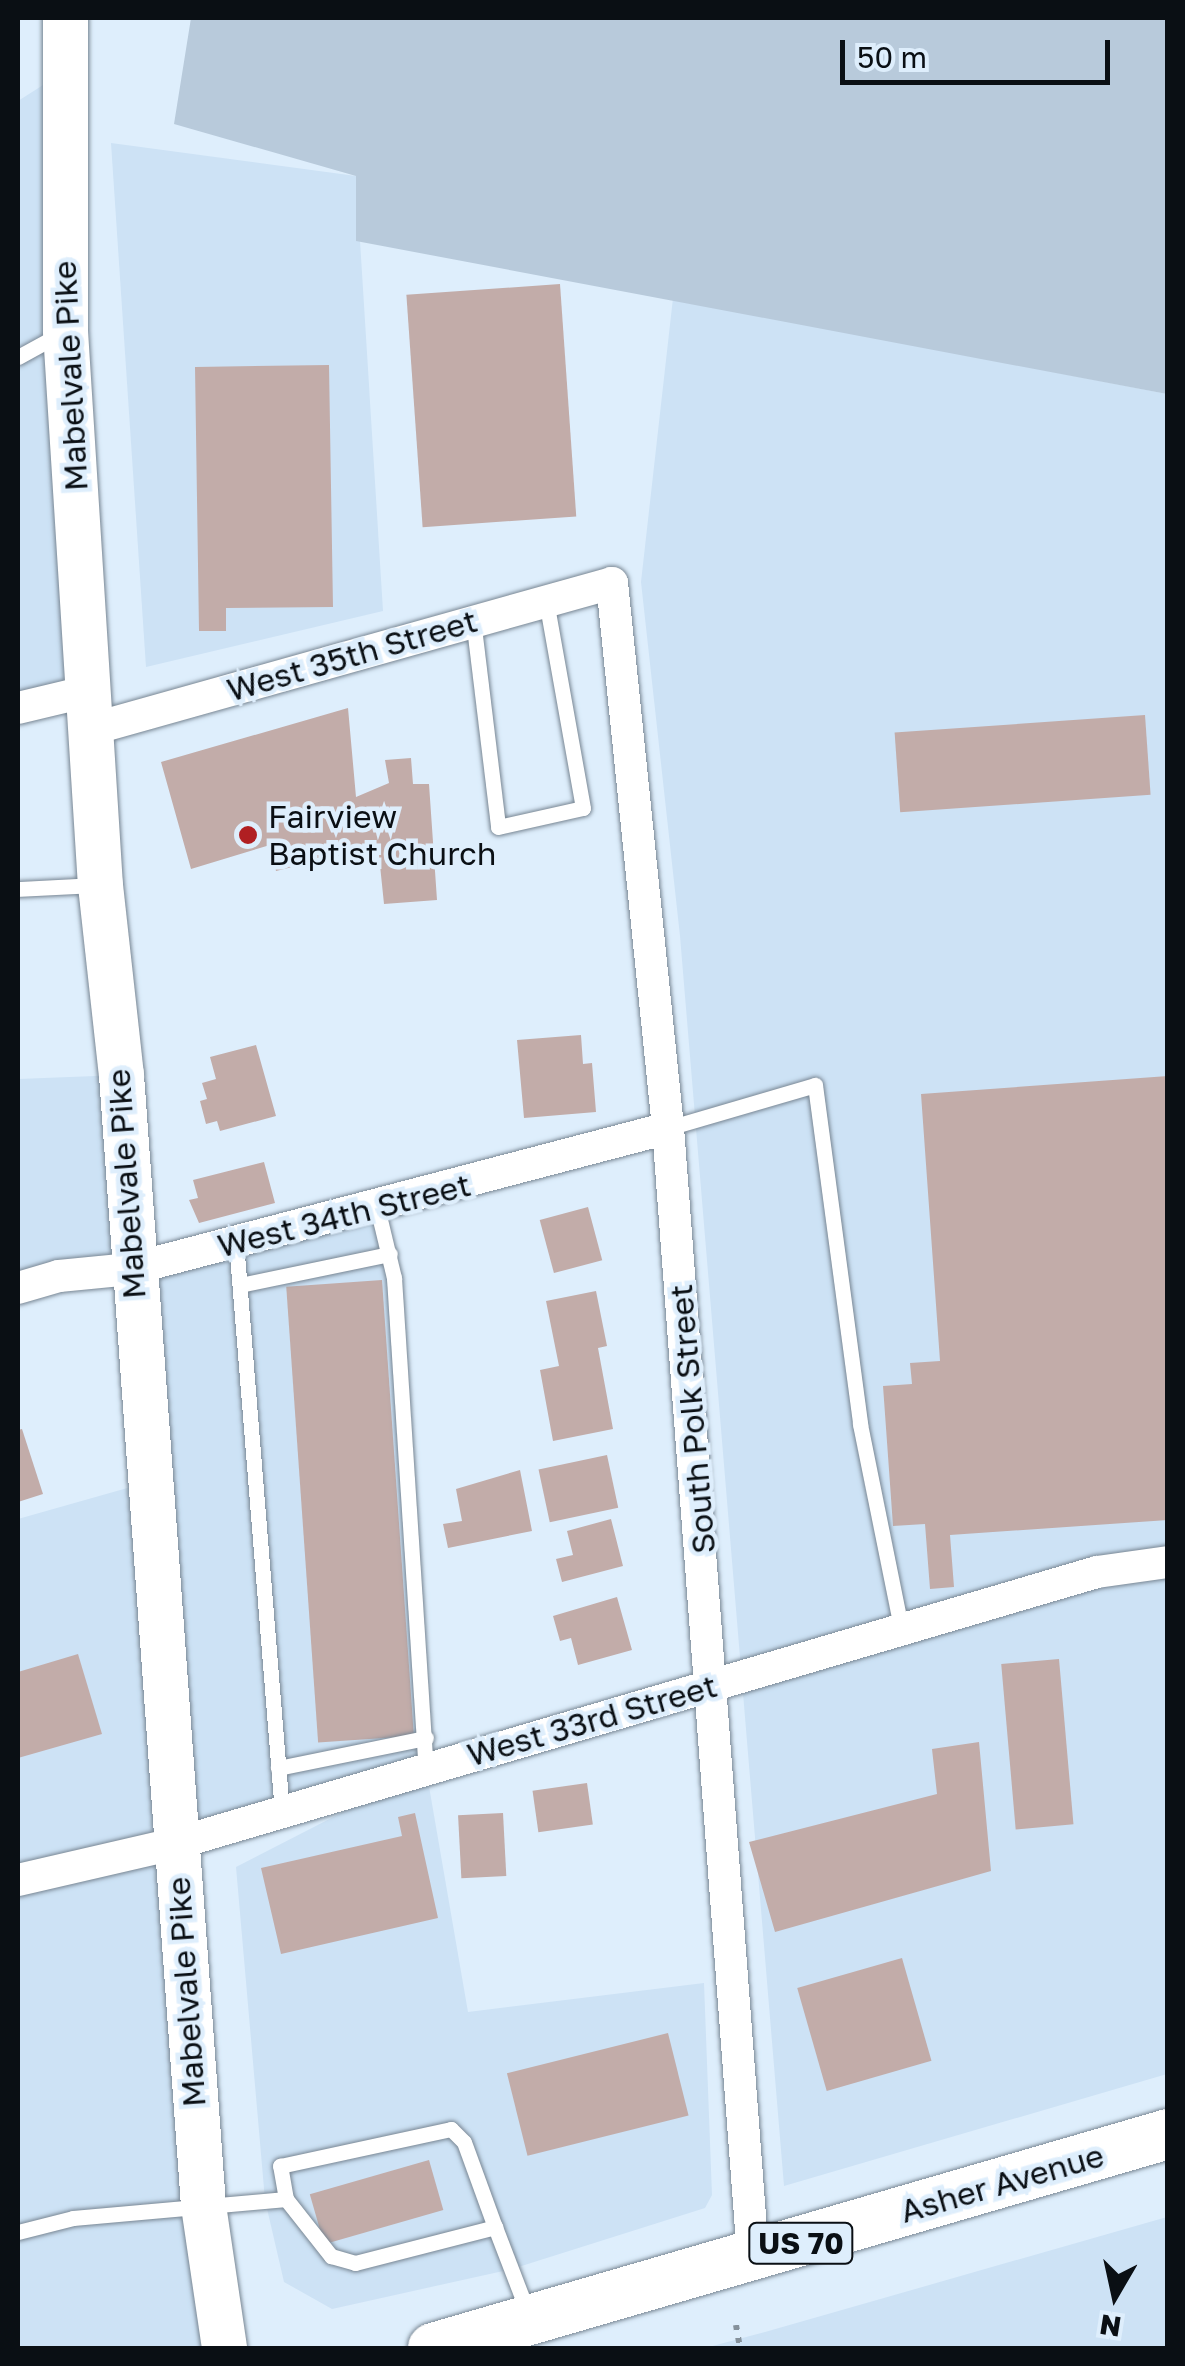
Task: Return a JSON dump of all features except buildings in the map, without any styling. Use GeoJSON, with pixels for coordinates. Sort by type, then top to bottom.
{"type":"FeatureCollection","features":[{"type":"Feature","properties":{"kind":"main road","name":"Mabelvale Pike"},"geometry":{"type":"LineString","coordinates":[[65,18],[64,331],[100,885],[120,1075],[131,1270],[203,2205],[224,2348]]}},
{"type":"Feature","properties":{"kind":"main road","name":"Asher Avenue"},"geometry":{"type":"LineString","coordinates":[[433,2348],[1168,2134]]}},
{"type":"Feature","properties":{"kind":"street","name":"West 35th Street"},"geometry":{"type":"LineString","coordinates":[[18,708],[90,710],[612,583]]}},
{"type":"Feature","properties":{"kind":"street","name":"South Polk Street"},"geometry":{"type":"LineString","coordinates":[[612,583],[668,1128],[714,1684],[753,2257]]}},
{"type":"Feature","properties":{"kind":"street","name":"West 34th Street"},"geometry":{"type":"LineString","coordinates":[[18,1288],[58,1276],[131,1270],[668,1128]]}},
{"type":"Feature","properties":{"kind":"street","name":"West 33rd Street"},"geometry":{"type":"LineString","coordinates":[[18,1880],[174,1844],[282,1812],[426,1754],[714,1684],[1096,1572],[1168,1562]]}},
{"type":"Feature","properties":{"kind":"lane"},"geometry":{"type":"LineString","coordinates":[[18,358],[64,331]]}},
{"type":"Feature","properties":{"kind":"lane"},"geometry":{"type":"LineString","coordinates":[[473,619],[498,826],[583,808],[546,600]]}},
{"type":"Feature","properties":{"kind":"lane"},"geometry":{"type":"LineString","coordinates":[[18,888],[100,885]]}},
{"type":"Feature","properties":{"kind":"lane"},"geometry":{"type":"LineString","coordinates":[[668,1128],[814,1085],[860,1424],[901,1628]]}},
{"type":"Feature","properties":{"kind":"lane"},"geometry":{"type":"LineString","coordinates":[[278,1768],[426,1754],[390,1254],[376,1207]]}},
{"type":"Feature","properties":{"kind":"lane"},"geometry":{"type":"LineString","coordinates":[[236,1242],[282,1812]]}},
{"type":"Feature","properties":{"kind":"lane"},"geometry":{"type":"LineString","coordinates":[[240,1285],[390,1254]]}},
{"type":"Feature","properties":{"kind":"lane"},"geometry":{"type":"LineString","coordinates":[[495,2227],[355,2263],[331,2256],[286,2199],[280,2166],[452,2129],[464,2142],[531,2321]]}},
{"type":"Feature","properties":{"kind":"lane"},"geometry":{"type":"LineString","coordinates":[[18,2232],[72,2218],[286,2199]]}},
{"type":"Feature","properties":{"kind":"path"},"geometry":{"type":"LineString","coordinates":[[736,2325],[740,2348]]}},
{"type":"Feature","properties":{"kind":"shaded area"},"geometry":{"type":"Polygon","coordinates":[[[191,18],[1167,18],[1167,394],[356,241],[356,176],[174,124],[191,18]]]}},
{"type":"Feature","properties":{"kind":"shaded area"},"geometry":{"type":"Polygon","coordinates":[[[62,73],[89,691],[18,711],[18,101],[62,73]]]}},
{"type":"Feature","properties":{"kind":"shaded area"},"geometry":{"type":"Polygon","coordinates":[[[111,143],[356,176],[383,611],[146,667],[111,143]]]}},
{"type":"Feature","properties":{"kind":"shaded area"},"geometry":{"type":"Polygon","coordinates":[[[673,298],[1167,394],[1167,2074],[784,2186],[680,936],[641,582],[673,298]]]}},
{"type":"Feature","properties":{"kind":"shaded area"},"geometry":{"type":"Polygon","coordinates":[[[121,1075],[132,1269],[377,1207],[394,1278],[426,1769],[468,2012],[704,1983],[712,2195],[705,2208],[512,2269],[332,2309],[284,2282],[265,2200],[236,1867],[419,1773],[175,1844],[224,2348],[18,2348],[18,1519],[145,1483],[131,1270],[18,1289],[18,1079],[121,1075]]]}},
{"type":"Feature","properties":{"kind":"shaded area"},"geometry":{"type":"Polygon","coordinates":[[[1167,2217],[1167,2348],[705,2348],[765,2332],[1167,2217]]]}},
{"type":"Feature","properties":{"kind":"place","name":"Fairview Baptist Church"},"geometry":{"type":"Point","coordinates":[248,835]}}]}
